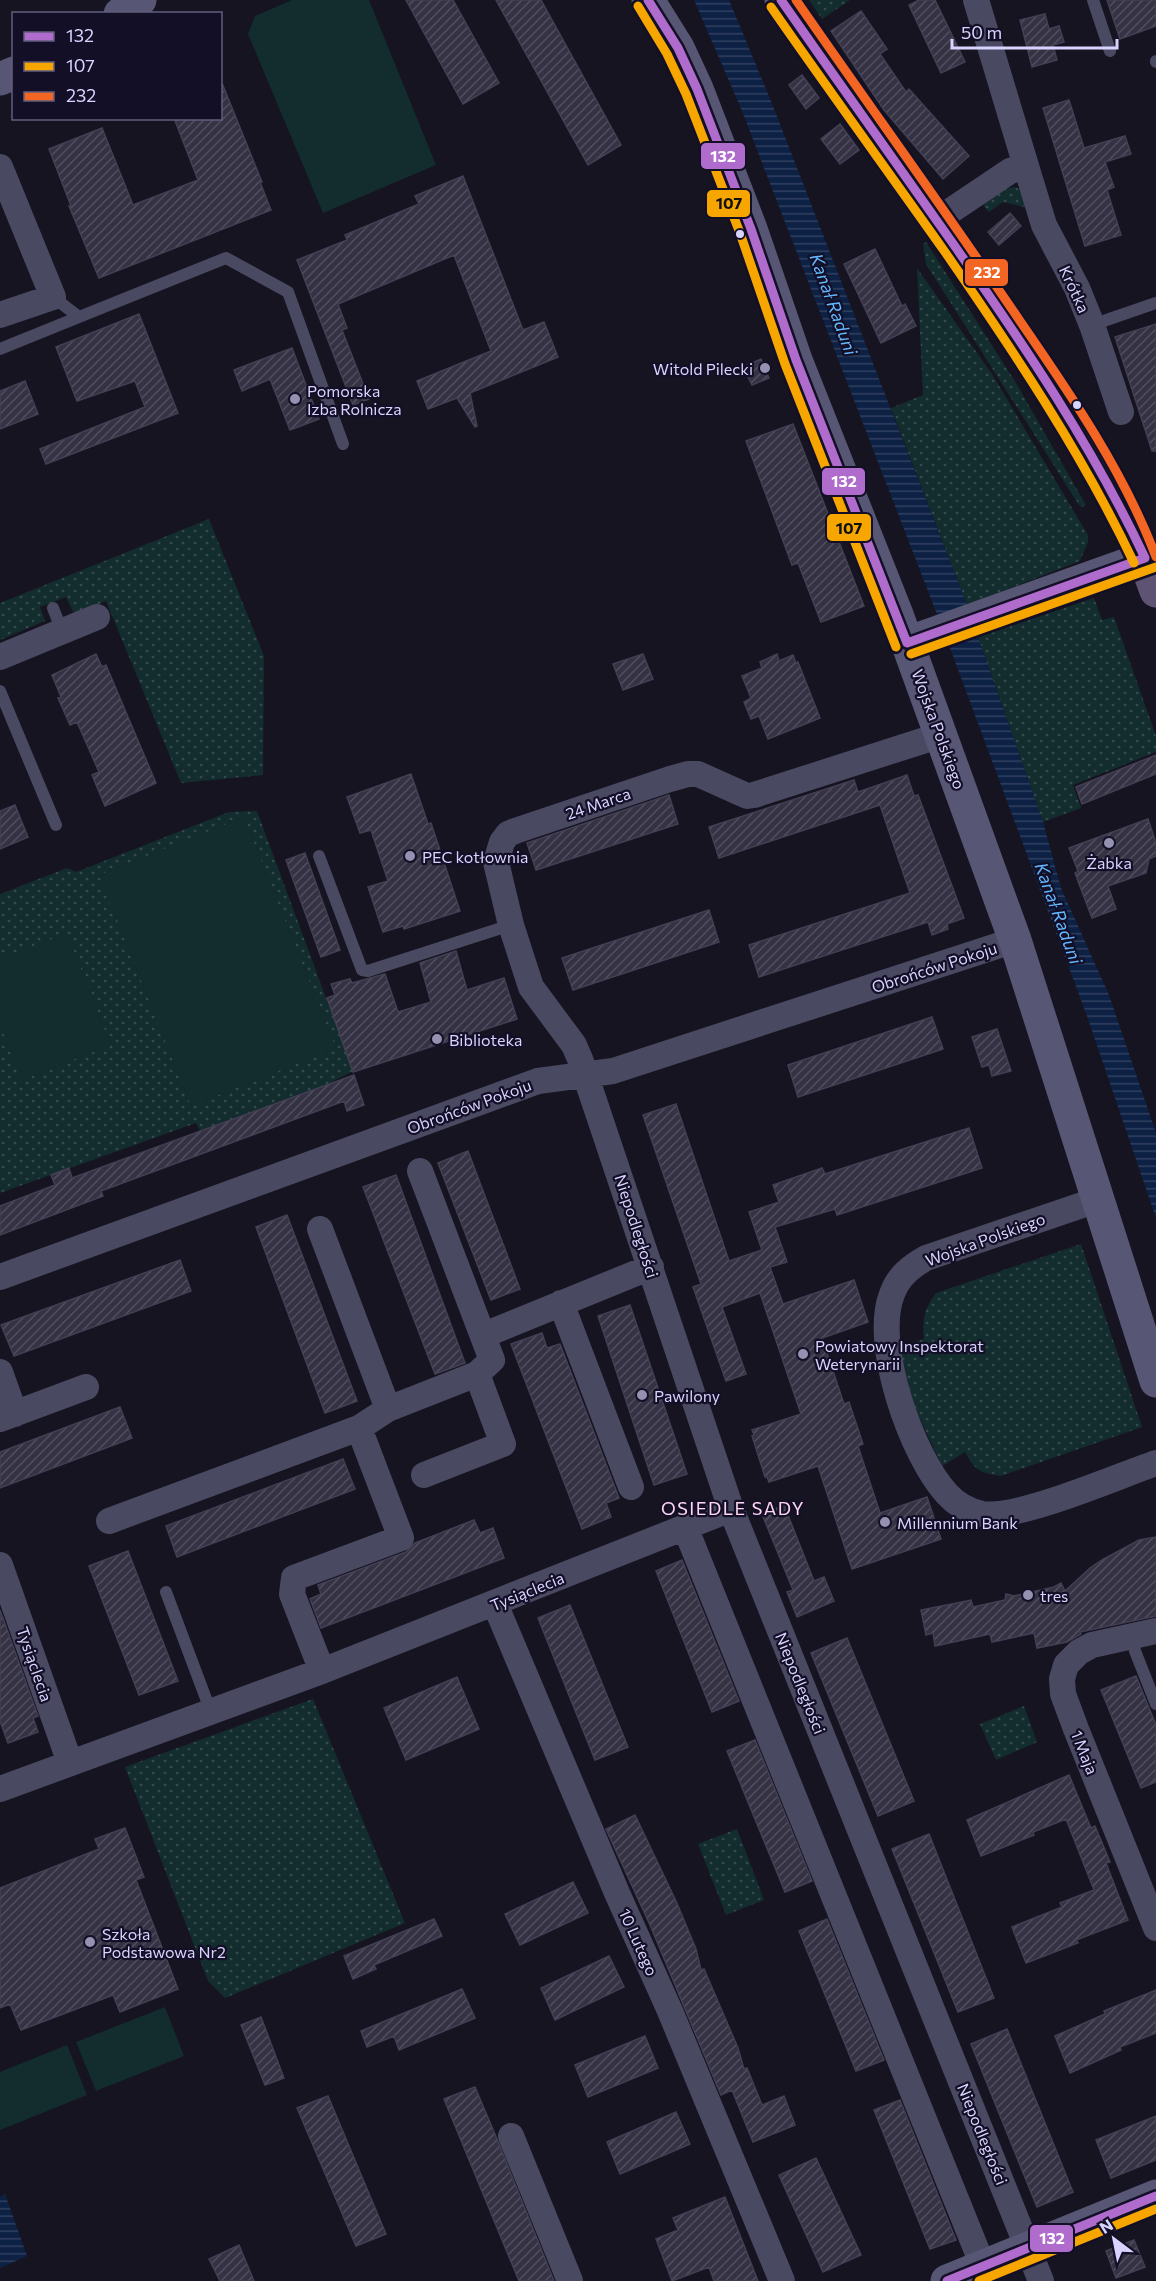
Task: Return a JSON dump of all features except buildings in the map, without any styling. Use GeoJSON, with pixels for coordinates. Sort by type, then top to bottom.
{"type":"FeatureCollection","features":[{"type":"Feature","properties":{"kind":"main road"},"geometry":{"type":"LineString","coordinates":[[781,0],[937,220],[1054,392],[1150,556],[1156,591]]}},
{"type":"Feature","properties":{"kind":"street"},"geometry":{"type":"LineString","coordinates":[[123,12],[141,0]]}},
{"type":"Feature","properties":{"kind":"street","name":"Wojska Polskiego"},"geometry":{"type":"LineString","coordinates":[[648,0],[678,48],[697,89],[751,229],[796,360],[908,643],[1045,1029],[1097,1200],[1156,1381]]}},
{"type":"Feature","properties":{"kind":"street","name":"Krótka"},"geometry":{"type":"LineString","coordinates":[[976,0],[1044,225],[1077,288],[1121,412]]}},
{"type":"Feature","properties":{"kind":"street"},"geometry":{"type":"LineString","coordinates":[[937,220],[1010,171],[1026,166]]}},
{"type":"Feature","properties":{"kind":"street"},"geometry":{"type":"LineString","coordinates":[[0,167],[53,297],[0,315]]}},
{"type":"Feature","properties":{"kind":"street"},"geometry":{"type":"LineString","coordinates":[[908,643],[1150,556]]}},
{"type":"Feature","properties":{"kind":"street"},"geometry":{"type":"LineString","coordinates":[[0,657],[98,617]]}},
{"type":"Feature","properties":{"kind":"street","name":"24 Marca"},"geometry":{"type":"LineString","coordinates":[[587,1076],[574,1045],[531,987],[500,886],[496,862],[502,842],[508,834],[688,774],[698,774],[747,796],[754,795],[941,735]]}},
{"type":"Feature","properties":{"kind":"street","name":"Obrońców Pokoju"},"geometry":{"type":"LineString","coordinates":[[0,1277],[538,1081],[613,1071],[1015,940]]}},
{"type":"Feature","properties":{"kind":"street","name":"Niepodległości"},"geometry":{"type":"LineString","coordinates":[[587,1076],[731,1509],[1041,2281]]}},
{"type":"Feature","properties":{"kind":"street"},"geometry":{"type":"LineString","coordinates":[[109,1521],[359,1428],[388,1409],[477,1374],[492,1360],[420,1171]]}},
{"type":"Feature","properties":{"kind":"street","name":"Wojska Polskiego"},"geometry":{"type":"LineString","coordinates":[[1097,1200],[926,1258],[912,1266],[899,1279],[891,1295],[887,1344],[891,1370],[902,1407],[932,1474],[952,1500],[964,1508],[981,1514],[1003,1514],[1033,1507],[1156,1463]]}},
{"type":"Feature","properties":{"kind":"street"},"geometry":{"type":"LineString","coordinates":[[320,1229],[388,1409]]}},
{"type":"Feature","properties":{"kind":"street"},"geometry":{"type":"LineString","coordinates":[[484,1335],[651,1267]]}},
{"type":"Feature","properties":{"kind":"street"},"geometry":{"type":"LineString","coordinates":[[561,1304],[631,1487]]}},
{"type":"Feature","properties":{"kind":"street"},"geometry":{"type":"LineString","coordinates":[[0,1372],[7,1416],[86,1387]]}},
{"type":"Feature","properties":{"kind":"street"},"geometry":{"type":"LineString","coordinates":[[424,1476],[503,1444],[477,1374]]}},
{"type":"Feature","properties":{"kind":"street"},"geometry":{"type":"LineString","coordinates":[[322,1671],[292,1594],[294,1578],[401,1538],[359,1428]]}},
{"type":"Feature","properties":{"kind":"street","name":"Tysiąclecia"},"geometry":{"type":"LineString","coordinates":[[0,1789],[322,1671],[731,1509]]}},
{"type":"Feature","properties":{"kind":"street"},"geometry":{"type":"LineString","coordinates":[[686,1527],[983,2266]]}},
{"type":"Feature","properties":{"kind":"street","name":"Tysiąclecia"},"geometry":{"type":"LineString","coordinates":[[0,1565],[70,1763]]}},
{"type":"Feature","properties":{"kind":"street","name":"10 Lutego"},"geometry":{"type":"LineString","coordinates":[[495,1604],[617,1893],[670,2011],[782,2281]]}},
{"type":"Feature","properties":{"kind":"street","name":"1 Maja"},"geometry":{"type":"LineString","coordinates":[[1144,1634],[1092,1645],[1078,1652],[1066,1665],[1062,1679],[1063,1694],[1076,1729],[1156,1928]]}},
{"type":"Feature","properties":{"kind":"street"},"geometry":{"type":"LineString","coordinates":[[511,2136],[570,2281]]}},
{"type":"Feature","properties":{"kind":"street"},"geometry":{"type":"LineString","coordinates":[[947,2281],[1156,2196]]}},
{"type":"Feature","properties":{"kind":"lane"},"geometry":{"type":"LineString","coordinates":[[1093,0],[1110,51]]}},
{"type":"Feature","properties":{"kind":"lane"},"geometry":{"type":"LineString","coordinates":[[0,349],[226,258],[288,292],[343,444]]}},
{"type":"Feature","properties":{"kind":"lane"},"geometry":{"type":"LineString","coordinates":[[53,297],[79,317]]}},
{"type":"Feature","properties":{"kind":"lane"},"geometry":{"type":"LineString","coordinates":[[1092,325],[1156,303]]}},
{"type":"Feature","properties":{"kind":"lane"},"geometry":{"type":"LineString","coordinates":[[53,608],[62,631]]}},
{"type":"Feature","properties":{"kind":"lane"},"geometry":{"type":"LineString","coordinates":[[0,691],[57,825]]}},
{"type":"Feature","properties":{"kind":"lane"},"geometry":{"type":"LineString","coordinates":[[319,856],[362,970],[368,971],[511,925]]}},
{"type":"Feature","properties":{"kind":"lane"},"geometry":{"type":"LineString","coordinates":[[166,1592],[211,1712]]}},
{"type":"Feature","properties":{"kind":"lane"},"geometry":{"type":"LineString","coordinates":[[1144,1634],[1134,1651],[1156,1704]]}},
{"type":"Feature","properties":{"kind":"green space"},"geometry":{"type":"Polygon","coordinates":[[[292,0],[369,0],[436,165],[323,213],[248,34],[255,16],[292,0]]]}},
{"type":"Feature","properties":{"kind":"green space"},"geometry":{"type":"Polygon","coordinates":[[[809,0],[850,0],[822,19],[809,0]]]}},
{"type":"Feature","properties":{"kind":"green space"},"geometry":{"type":"Polygon","coordinates":[[[1015,187],[1024,191],[1028,208],[1003,202],[989,212],[983,205],[1004,189],[1015,187]]]}},
{"type":"Feature","properties":{"kind":"green space"},"geometry":{"type":"Polygon","coordinates":[[[926,242],[1016,383],[1086,505],[1082,507],[1079,505],[926,264],[923,243],[926,242]]]}},
{"type":"Feature","properties":{"kind":"green space"},"geometry":{"type":"Polygon","coordinates":[[[917,268],[992,374],[1088,535],[1088,542],[1080,561],[967,605],[891,408],[923,395],[917,268]]]}},
{"type":"Feature","properties":{"kind":"green space"},"geometry":{"type":"Polygon","coordinates":[[[209,519],[264,656],[263,775],[181,783],[106,601],[74,614],[66,597],[40,607],[45,621],[0,640],[0,603],[209,519]]]}},
{"type":"Feature","properties":{"kind":"green space"},"geometry":{"type":"Polygon","coordinates":[[[1094,598],[1102,620],[1114,617],[1156,736],[1156,752],[1073,785],[1081,808],[1043,822],[978,637],[1094,598]]]}},
{"type":"Feature","properties":{"kind":"green space"},"geometry":{"type":"Polygon","coordinates":[[[257,811],[353,1071],[326,1085],[200,1131],[196,1123],[0,1193],[0,894],[67,868],[76,872],[229,812],[257,811]]]}},
{"type":"Feature","properties":{"kind":"green space"},"geometry":{"type":"Polygon","coordinates":[[[244,817],[336,1048],[191,1106],[99,875],[244,817]]]}},
{"type":"Feature","properties":{"kind":"green space"},"geometry":{"type":"Polygon","coordinates":[[[67,933],[111,1045],[21,1080],[0,1025],[0,959],[67,933]]]}},
{"type":"Feature","properties":{"kind":"green space"},"geometry":{"type":"Polygon","coordinates":[[[1081,1244],[1142,1427],[1001,1476],[979,1470],[965,1452],[942,1466],[913,1404],[899,1347],[924,1339],[925,1315],[936,1293],[1081,1244]]]}},
{"type":"Feature","properties":{"kind":"green space"},"geometry":{"type":"Polygon","coordinates":[[[313,1699],[405,1923],[225,1998],[208,1981],[125,1767],[313,1699]]]}},
{"type":"Feature","properties":{"kind":"green space"},"geometry":{"type":"Polygon","coordinates":[[[1024,1706],[1037,1742],[996,1760],[980,1724],[1024,1706]]]}},
{"type":"Feature","properties":{"kind":"green space"},"geometry":{"type":"Polygon","coordinates":[[[737,1829],[764,1900],[726,1915],[698,1844],[737,1829]]]}},
{"type":"Feature","properties":{"kind":"green space"},"geometry":{"type":"Polygon","coordinates":[[[165,2007],[184,2056],[96,2091],[76,2042],[165,2007]]]}},
{"type":"Feature","properties":{"kind":"green space"},"geometry":{"type":"Polygon","coordinates":[[[67,2045],[87,2095],[0,2130],[0,2072],[67,2045]]]}},
{"type":"Feature","properties":{"kind":"water","name":"Kanał Raduni"},"geometry":{"type":"Polygon","coordinates":[[[694,0],[729,0],[771,101],[967,605],[938,617],[742,111],[694,0]]]}},
{"type":"Feature","properties":{"kind":"water","name":"Kanał Raduni"},"geometry":{"type":"Polygon","coordinates":[[[978,637],[1043,822],[1061,888],[1109,995],[1156,1133],[1156,1218],[1087,1016],[950,648],[978,637]]]}},
{"type":"Feature","properties":{"kind":"water"},"geometry":{"type":"Polygon","coordinates":[[[5,2194],[27,2256],[0,2268],[0,2197],[5,2194]]]}},
{"type":"Feature","properties":{"kind":"transit line","name":"132"},"geometry":{"type":"LineString","coordinates":[[648,0],[678,48],[697,89],[751,229],[796,360],[907,643]]}},
{"type":"Feature","properties":{"kind":"transit line","name":"132"},"geometry":{"type":"LineString","coordinates":[[781,0],[1006,320],[1056,397],[1103,476],[1145,558]]}},
{"type":"Feature","properties":{"kind":"transit line","name":"232"},"geometry":{"type":"LineString","coordinates":[[796,0],[965,240],[1077,406],[1112,464],[1143,525],[1156,557]]}},
{"type":"Feature","properties":{"kind":"transit line","name":"107"},"geometry":{"type":"LineString","coordinates":[[638,6],[667,54],[686,94],[740,233],[785,364],[896,647]]}},
{"type":"Feature","properties":{"kind":"transit line","name":"107"},"geometry":{"type":"LineString","coordinates":[[771,7],[945,252],[1021,365],[1070,443],[1134,563]]}},
{"type":"Feature","properties":{"kind":"transit line","name":"132"},"geometry":{"type":"LineString","coordinates":[[907,643],[1145,558]]}},
{"type":"Feature","properties":{"kind":"transit line","name":"107"},"geometry":{"type":"LineString","coordinates":[[911,654],[1156,567]]}},
{"type":"Feature","properties":{"kind":"transit line","name":"132"},"geometry":{"type":"LineString","coordinates":[[947,2281],[1156,2196]]}},
{"type":"Feature","properties":{"kind":"transit line","name":"107"},"geometry":{"type":"LineString","coordinates":[[979,2281],[1156,2209]]}},
{"type":"Feature","properties":{"kind":"place","name":"Witold Pilecki"},"geometry":{"type":"Point","coordinates":[765,368]}},
{"type":"Feature","properties":{"kind":"place","name":"Pomorska Izba Rolnicza"},"geometry":{"type":"Point","coordinates":[295,399]}},
{"type":"Feature","properties":{"kind":"place","name":"Żabka"},"geometry":{"type":"Point","coordinates":[1109,843]}},
{"type":"Feature","properties":{"kind":"place","name":"PEC kotłownia"},"geometry":{"type":"Point","coordinates":[410,856]}},
{"type":"Feature","properties":{"kind":"place","name":"Biblioteka"},"geometry":{"type":"Point","coordinates":[437,1039]}},
{"type":"Feature","properties":{"kind":"place","name":"Powiatowy Inspektorat Weterynarii"},"geometry":{"type":"Point","coordinates":[803,1354]}},
{"type":"Feature","properties":{"kind":"place","name":"Pawilony"},"geometry":{"type":"Point","coordinates":[642,1395]}},
{"type":"Feature","properties":{"kind":"place","name":"Millennium Bank"},"geometry":{"type":"Point","coordinates":[885,1522]}},
{"type":"Feature","properties":{"kind":"place","name":"tres"},"geometry":{"type":"Point","coordinates":[1028,1595]}},
{"type":"Feature","properties":{"kind":"place","name":"Szkoła Podstawowa Nr2"},"geometry":{"type":"Point","coordinates":[90,1942]}},
{"type":"Feature","properties":{"kind":"district","name":"OSIEDLE SADY"},"geometry":{"type":"Point","coordinates":[733,1508]}}]}
